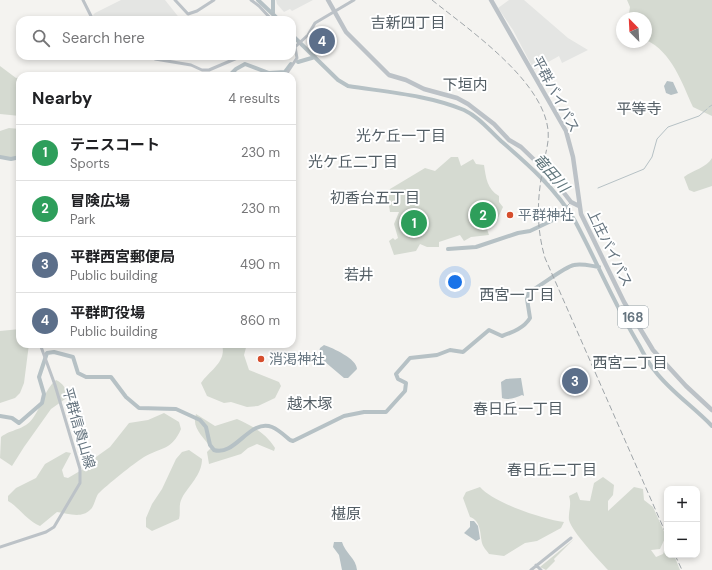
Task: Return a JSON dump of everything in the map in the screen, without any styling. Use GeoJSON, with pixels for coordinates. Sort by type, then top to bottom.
{"type":"FeatureCollection","features":[{"type":"Feature","properties":{"kind":"highway"},"geometry":{"type":"LineString","coordinates":[[328,0],[350,35],[389,75],[406,80],[424,89],[457,98],[480,113],[547,172],[571,202],[579,206]]}},
{"type":"Feature","properties":{"kind":"highway","name":"平群バイパス"},"geometry":{"type":"LineString","coordinates":[[491,0],[566,131],[573,157],[579,206]]}},
{"type":"Feature","properties":{"kind":"highway","name":"上庄バイパス"},"geometry":{"type":"LineString","coordinates":[[579,206],[583,220],[624,302],[647,343],[675,375],[712,410]]}},
{"type":"Feature","properties":{"kind":"main road"},"geometry":{"type":"LineString","coordinates":[[83,0],[91,16]]}},
{"type":"Feature","properties":{"kind":"main road"},"geometry":{"type":"LineString","coordinates":[[175,0],[188,14],[197,12],[214,0]]}},
{"type":"Feature","properties":{"kind":"main road"},"geometry":{"type":"LineString","coordinates":[[251,0],[268,16]]}},
{"type":"Feature","properties":{"kind":"main road"},"geometry":{"type":"LineString","coordinates":[[288,72],[296,60],[297,46],[315,23],[354,0]]}},
{"type":"Feature","properties":{"kind":"main road"},"geometry":{"type":"LineString","coordinates":[[161,60],[191,65],[202,70],[210,70],[221,63],[230,60]]}},
{"type":"Feature","properties":{"kind":"main road","name":"平群信貴山線"},"geometry":{"type":"LineString","coordinates":[[0,547],[51,530],[78,489],[82,474],[41,348]]}},
{"type":"Feature","properties":{"kind":"main road"},"geometry":{"type":"LineString","coordinates":[[531,570],[571,538]]}},
{"type":"Feature","properties":{"kind":"main road"},"geometry":{"type":"LineString","coordinates":[[536,565],[541,570]]}},
{"type":"Feature","properties":{"kind":"shaded area"},"geometry":{"type":"Polygon","coordinates":[[[121,0],[165,0],[178,16],[93,16],[95,13],[121,0]]]}},
{"type":"Feature","properties":{"kind":"shaded area"},"geometry":{"type":"Polygon","coordinates":[[[276,0],[313,0],[292,11],[290,9],[284,12],[277,4],[276,0]]]}},
{"type":"Feature","properties":{"kind":"shaded area"},"geometry":{"type":"Polygon","coordinates":[[[509,0],[524,0],[568,38],[588,50],[562,63],[559,56],[534,70],[513,30],[498,8],[509,0]]]}},
{"type":"Feature","properties":{"kind":"shaded area"},"geometry":{"type":"Polygon","coordinates":[[[627,0],[712,0],[712,116],[693,107],[675,69],[663,52],[652,43],[652,12],[629,12],[630,7],[627,0]]]}},
{"type":"Feature","properties":{"kind":"shaded area"},"geometry":{"type":"Polygon","coordinates":[[[0,66],[16,78],[16,116],[0,114],[0,66]]]}},
{"type":"Feature","properties":{"kind":"shaded area"},"geometry":{"type":"Polygon","coordinates":[[[667,81],[673,82],[678,93],[671,95],[666,93],[664,86],[667,81]]]}},
{"type":"Feature","properties":{"kind":"shaded area"},"geometry":{"type":"Polygon","coordinates":[[[9,128],[16,129],[16,159],[0,157],[0,131],[9,128]]]}},
{"type":"Feature","properties":{"kind":"shaded area"},"geometry":{"type":"Polygon","coordinates":[[[451,157],[458,157],[461,166],[473,159],[476,164],[484,165],[488,183],[492,190],[499,196],[499,202],[503,207],[497,220],[486,226],[489,235],[471,237],[464,241],[460,235],[439,242],[439,247],[427,247],[420,244],[416,251],[394,255],[389,241],[393,238],[395,240],[398,238],[394,224],[399,212],[390,212],[388,199],[390,189],[425,168],[435,171],[451,157]]]}},
{"type":"Feature","properties":{"kind":"shaded area"},"geometry":{"type":"Polygon","coordinates":[[[712,158],[712,186],[694,192],[689,190],[684,177],[703,167],[712,158]]]}},
{"type":"Feature","properties":{"kind":"shaded area"},"geometry":{"type":"Polygon","coordinates":[[[16,329],[16,348],[28,348],[24,383],[20,393],[15,398],[0,403],[0,331],[16,329]]]}},
{"type":"Feature","properties":{"kind":"shaded area"},"geometry":{"type":"Polygon","coordinates":[[[324,345],[344,354],[356,365],[357,369],[348,378],[344,378],[318,356],[320,348],[324,345]]]}},
{"type":"Feature","properties":{"kind":"shaded area"},"geometry":{"type":"Polygon","coordinates":[[[223,348],[246,348],[244,355],[249,370],[279,382],[281,386],[275,398],[258,406],[247,407],[231,402],[224,403],[207,396],[201,383],[220,361],[223,348]]]}},
{"type":"Feature","properties":{"kind":"shaded area"},"geometry":{"type":"Polygon","coordinates":[[[521,378],[524,396],[522,395],[510,399],[502,398],[501,382],[506,379],[521,378]]]}},
{"type":"Feature","properties":{"kind":"shaded area"},"geometry":{"type":"Polygon","coordinates":[[[56,380],[64,387],[68,397],[51,409],[12,466],[0,458],[1,437],[30,422],[49,388],[56,380]]]}},
{"type":"Feature","properties":{"kind":"shaded area"},"geometry":{"type":"Polygon","coordinates":[[[164,413],[179,422],[181,429],[178,436],[166,447],[133,464],[98,494],[93,507],[86,513],[74,515],[57,512],[40,526],[31,521],[17,507],[8,501],[8,496],[16,488],[36,478],[45,464],[66,452],[71,453],[62,470],[64,477],[68,478],[85,468],[89,462],[110,447],[129,423],[148,420],[164,413]]]}},
{"type":"Feature","properties":{"kind":"shaded area"},"geometry":{"type":"Polygon","coordinates":[[[196,414],[215,426],[237,419],[258,430],[275,448],[274,451],[257,444],[248,448],[241,454],[209,464],[207,452],[211,448],[195,424],[196,414]]]}},
{"type":"Feature","properties":{"kind":"shaded area"},"geometry":{"type":"Polygon","coordinates":[[[189,450],[202,459],[198,475],[181,501],[179,519],[152,531],[146,527],[146,518],[152,504],[162,489],[176,459],[182,452],[189,450]]]}},
{"type":"Feature","properties":{"kind":"shaded area"},"geometry":{"type":"Polygon","coordinates":[[[603,477],[614,485],[613,495],[608,501],[608,511],[634,487],[643,489],[644,500],[653,507],[664,532],[664,540],[660,549],[651,550],[656,557],[663,554],[664,552],[664,558],[675,558],[680,570],[608,570],[586,546],[569,520],[569,496],[577,492],[580,500],[590,501],[594,483],[603,477]]]}},
{"type":"Feature","properties":{"kind":"shaded area"},"geometry":{"type":"Polygon","coordinates":[[[480,487],[496,499],[531,514],[564,522],[561,528],[537,541],[525,543],[504,556],[489,554],[484,547],[478,524],[470,517],[463,498],[466,492],[480,487]]]}},
{"type":"Feature","properties":{"kind":"shaded area"},"geometry":{"type":"Polygon","coordinates":[[[470,521],[474,521],[478,526],[480,539],[476,541],[464,533],[470,527],[470,521]]]}},
{"type":"Feature","properties":{"kind":"shaded area"},"geometry":{"type":"Polygon","coordinates":[[[574,539],[554,559],[555,561],[546,570],[540,567],[574,539]]]}},
{"type":"Feature","properties":{"kind":"shaded area"},"geometry":{"type":"Polygon","coordinates":[[[334,542],[342,542],[343,546],[355,562],[357,570],[342,570],[339,555],[333,547],[334,542]]]}},
{"type":"Feature","properties":{"kind":"waterway","name":"竜田川"},"geometry":{"type":"LineString","coordinates":[[258,0],[275,16]]}},
{"type":"Feature","properties":{"kind":"waterway"},"geometry":{"type":"LineString","coordinates":[[273,0],[273,13]]}},
{"type":"Feature","properties":{"kind":"waterway","name":"竜田川"},"geometry":{"type":"LineString","coordinates":[[296,39],[338,80],[348,86],[421,97],[464,110],[479,120],[532,168],[568,209],[622,315],[650,365],[668,386],[712,426]]}},
{"type":"Feature","properties":{"kind":"waterway"},"geometry":{"type":"LineString","coordinates":[[298,62],[315,57]]}},
{"type":"Feature","properties":{"kind":"waterway"},"geometry":{"type":"LineString","coordinates":[[233,72],[245,64],[266,72]]}},
{"type":"Feature","properties":{"kind":"waterway"},"geometry":{"type":"LineString","coordinates":[[285,72],[291,64]]}},
{"type":"Feature","properties":{"kind":"waterway"},"geometry":{"type":"LineString","coordinates":[[598,188],[644,169],[652,157],[657,139],[668,127],[699,116],[707,109]]}},
{"type":"Feature","properties":{"kind":"waterway"},"geometry":{"type":"LineString","coordinates":[[0,157],[11,159],[16,158]]}},
{"type":"Feature","properties":{"kind":"waterway","name":"竜田川"},"geometry":{"type":"LineString","coordinates":[[566,207],[570,203]]}},
{"type":"Feature","properties":{"kind":"waterway"},"geometry":{"type":"LineString","coordinates":[[448,249],[476,247],[518,233],[530,231],[570,212]]}},
{"type":"Feature","properties":{"kind":"waterway"},"geometry":{"type":"LineString","coordinates":[[0,416],[12,418],[19,423],[42,403],[44,394],[39,377],[47,353],[54,352],[73,357],[78,373],[86,377],[111,377],[126,397],[139,408],[176,409],[200,420],[206,427],[210,445],[214,450],[222,451],[229,448],[250,432],[264,426],[275,428],[293,441],[344,416],[364,412],[386,412],[405,391],[406,383],[398,379],[396,374],[410,358],[437,355],[450,350],[463,352],[489,330],[502,336],[514,331],[525,324],[530,318],[527,299],[529,292],[570,266],[580,264],[599,267]]}},
{"type":"Feature","properties":{"kind":"railway"},"geometry":{"type":"LineString","coordinates":[[432,0],[487,44],[524,81],[538,100],[546,121],[548,141],[541,179],[538,213],[540,235],[545,258],[664,529]]}},
{"type":"Feature","properties":{"kind":"railway"},"geometry":{"type":"LineString","coordinates":[[676,558],[682,570]]}},
{"type":"Feature","properties":{"kind":"place","name":"平群町役場"},"geometry":{"type":"Point","coordinates":[322,41]}},
{"type":"Feature","properties":{"kind":"place","name":"冒険広場"},"geometry":{"type":"Point","coordinates":[483,215]}},
{"type":"Feature","properties":{"kind":"place","name":"平群神社"},"geometry":{"type":"Point","coordinates":[510,215]}},
{"type":"Feature","properties":{"kind":"place","name":"テニスコート"},"geometry":{"type":"Point","coordinates":[414,223]}},
{"type":"Feature","properties":{"kind":"place","name":"消渇神社"},"geometry":{"type":"Point","coordinates":[261,359]}},
{"type":"Feature","properties":{"kind":"place","name":"平群西宮郵便局"},"geometry":{"type":"Point","coordinates":[575,381]}},
{"type":"Feature","properties":{"kind":"district","name":"吉新四丁目"},"geometry":{"type":"Point","coordinates":[408,23]}},
{"type":"Feature","properties":{"kind":"district","name":"下垣内"},"geometry":{"type":"Point","coordinates":[465,85]}},
{"type":"Feature","properties":{"kind":"district","name":"平等寺"},"geometry":{"type":"Point","coordinates":[639,109]}},
{"type":"Feature","properties":{"kind":"district","name":"光ケ丘一丁目"},"geometry":{"type":"Point","coordinates":[401,136]}},
{"type":"Feature","properties":{"kind":"district","name":"光ケ丘二丁目"},"geometry":{"type":"Point","coordinates":[353,162]}},
{"type":"Feature","properties":{"kind":"district","name":"初香台五丁目"},"geometry":{"type":"Point","coordinates":[375,198]}},
{"type":"Feature","properties":{"kind":"district","name":"若井"},"geometry":{"type":"Point","coordinates":[359,275]}},
{"type":"Feature","properties":{"kind":"district","name":"西宮一丁目"},"geometry":{"type":"Point","coordinates":[517,295]}},
{"type":"Feature","properties":{"kind":"district","name":"西宮二丁目"},"geometry":{"type":"Point","coordinates":[630,363]}},
{"type":"Feature","properties":{"kind":"district","name":"越木塚"},"geometry":{"type":"Point","coordinates":[310,404]}},
{"type":"Feature","properties":{"kind":"district","name":"春日丘一丁目"},"geometry":{"type":"Point","coordinates":[518,409]}},
{"type":"Feature","properties":{"kind":"district","name":"春日丘二丁目"},"geometry":{"type":"Point","coordinates":[552,470]}},
{"type":"Feature","properties":{"kind":"district","name":"椹原"},"geometry":{"type":"Point","coordinates":[346,514]}}]}
